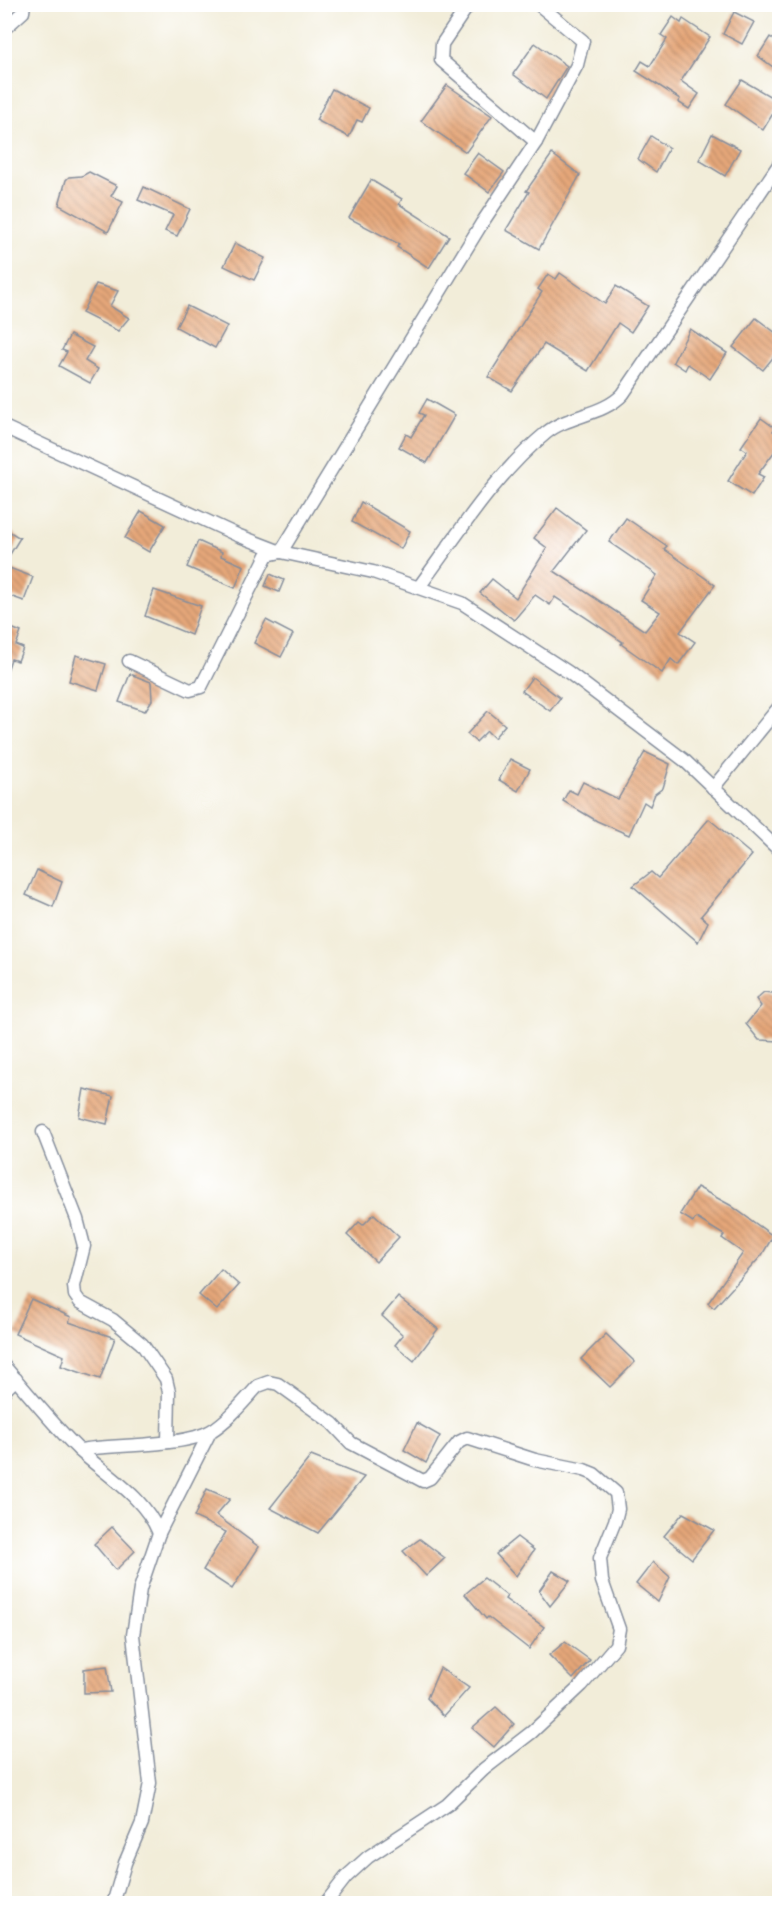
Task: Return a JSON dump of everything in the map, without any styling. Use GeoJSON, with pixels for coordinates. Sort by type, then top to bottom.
{"type":"FeatureCollection","features":[{"type":"Feature","properties":{"kind":"street"},"geometry":{"type":"LineString","coordinates":[[4,29],[23,12],[24,4]]}},
{"type":"Feature","properties":{"kind":"street"},"geometry":{"type":"LineString","coordinates":[[469,4],[442,44],[441,60],[536,142]]}},
{"type":"Feature","properties":{"kind":"street"},"geometry":{"type":"LineString","coordinates":[[129,661],[190,690],[201,687],[267,555],[281,552],[482,223],[536,142],[583,48],[583,41],[538,4]]}},
{"type":"Feature","properties":{"kind":"street"},"geometry":{"type":"LineString","coordinates":[[419,587],[501,477],[539,439],[549,431],[615,402],[623,394],[780,163]]}},
{"type":"Feature","properties":{"kind":"street"},"geometry":{"type":"LineString","coordinates":[[4,427],[281,552],[373,572],[462,603],[567,672],[684,760],[780,851]]}},
{"type":"Feature","properties":{"kind":"street"},"geometry":{"type":"LineString","coordinates":[[714,788],[780,706]]}},
{"type":"Feature","properties":{"kind":"street"},"geometry":{"type":"LineString","coordinates":[[43,1132],[77,1220],[84,1246],[74,1286],[75,1295],[80,1302],[113,1320],[142,1344],[166,1379],[169,1392],[168,1442]]}},
{"type":"Feature","properties":{"kind":"street"},"geometry":{"type":"LineString","coordinates":[[4,1366],[79,1450],[119,1482],[154,1522],[159,1533]]}},
{"type":"Feature","properties":{"kind":"street"},"geometry":{"type":"LineString","coordinates":[[4,1392],[16,1379]]}},
{"type":"Feature","properties":{"kind":"street"},"geometry":{"type":"LineString","coordinates":[[112,1904],[125,1863],[142,1823],[150,1783],[133,1635],[140,1589],[159,1533],[210,1432],[258,1386],[269,1382],[278,1384],[332,1423],[351,1443],[423,1481],[430,1478],[459,1442],[467,1438],[535,1460],[594,1474],[616,1493],[618,1509],[600,1558],[602,1581],[619,1629],[616,1645],[582,1685],[532,1732],[484,1769],[447,1805],[368,1857],[346,1877],[325,1904]]}},
{"type":"Feature","properties":{"kind":"street"},"geometry":{"type":"LineString","coordinates":[[79,1450],[105,1445],[168,1442],[210,1432]]}},
{"type":"Feature","properties":{"kind":"building"},"geometry":{"type":"Polygon","coordinates":[[[734,12],[754,22],[742,44],[723,34],[734,12]]]}},
{"type":"Feature","properties":{"kind":"building"},"geometry":{"type":"Polygon","coordinates":[[[673,17],[681,23],[683,19],[710,37],[681,81],[699,94],[689,109],[678,102],[680,99],[636,71],[642,61],[650,66],[667,39],[661,35],[673,17]]]}},
{"type":"Feature","properties":{"kind":"building"},"geometry":{"type":"Polygon","coordinates":[[[770,37],[780,44],[780,72],[758,56],[770,37]]]}},
{"type":"Feature","properties":{"kind":"building"},"geometry":{"type":"Polygon","coordinates":[[[535,43],[567,66],[546,99],[513,74],[535,43]]]}},
{"type":"Feature","properties":{"kind":"building"},"geometry":{"type":"Polygon","coordinates":[[[742,80],[780,102],[763,130],[726,104],[742,80]]]}},
{"type":"Feature","properties":{"kind":"building"},"geometry":{"type":"Polygon","coordinates":[[[447,85],[492,116],[466,152],[421,121],[447,85]]]}},
{"type":"Feature","properties":{"kind":"building"},"geometry":{"type":"Polygon","coordinates":[[[332,89],[369,108],[362,122],[357,120],[349,137],[316,120],[332,89]]]}},
{"type":"Feature","properties":{"kind":"building"},"geometry":{"type":"Polygon","coordinates":[[[712,134],[740,149],[725,176],[699,160],[712,134]]]}},
{"type":"Feature","properties":{"kind":"building"},"geometry":{"type":"Polygon","coordinates":[[[651,136],[669,148],[656,172],[638,159],[651,136]]]}},
{"type":"Feature","properties":{"kind":"building"},"geometry":{"type":"Polygon","coordinates":[[[478,153],[504,172],[489,192],[463,173],[478,153]]]}},
{"type":"Feature","properties":{"kind":"building"},"geometry":{"type":"Polygon","coordinates":[[[552,154],[580,175],[539,249],[506,230],[529,192],[526,191],[552,154]]]}},
{"type":"Feature","properties":{"kind":"building"},"geometry":{"type":"Polygon","coordinates":[[[89,172],[117,186],[111,196],[123,202],[108,232],[59,205],[66,180],[69,177],[82,176],[89,172]]]}},
{"type":"Feature","properties":{"kind":"building"},"geometry":{"type":"Polygon","coordinates":[[[371,180],[402,199],[399,204],[449,236],[429,268],[397,247],[399,244],[349,218],[371,180]]]}},
{"type":"Feature","properties":{"kind":"building"},"geometry":{"type":"Polygon","coordinates":[[[144,187],[190,209],[177,236],[165,231],[173,215],[138,200],[144,187]]]}},
{"type":"Feature","properties":{"kind":"building"},"geometry":{"type":"Polygon","coordinates":[[[235,243],[265,258],[254,280],[224,266],[235,243]]]}},
{"type":"Feature","properties":{"kind":"building"},"geometry":{"type":"Polygon","coordinates":[[[560,273],[605,304],[616,286],[648,306],[631,332],[618,323],[588,371],[544,344],[512,391],[488,377],[542,292],[538,289],[548,274],[556,279],[560,273]]]}},
{"type":"Feature","properties":{"kind":"building"},"geometry":{"type":"Polygon","coordinates":[[[96,284],[118,291],[110,306],[129,318],[118,331],[82,313],[96,284]]]}},
{"type":"Feature","properties":{"kind":"building"},"geometry":{"type":"Polygon","coordinates":[[[187,306],[227,326],[215,348],[176,327],[187,306]]]}},
{"type":"Feature","properties":{"kind":"building"},"geometry":{"type":"Polygon","coordinates":[[[756,318],[780,336],[780,349],[763,370],[733,347],[756,318]]]}},
{"type":"Feature","properties":{"kind":"building"},"geometry":{"type":"Polygon","coordinates":[[[690,329],[727,353],[710,379],[688,364],[685,370],[673,362],[690,329]]]}},
{"type":"Feature","properties":{"kind":"building"},"geometry":{"type":"Polygon","coordinates":[[[70,335],[93,347],[85,361],[98,369],[90,383],[59,366],[67,352],[62,350],[70,335]]]}},
{"type":"Feature","properties":{"kind":"building"},"geometry":{"type":"Polygon","coordinates":[[[427,399],[455,415],[427,463],[399,447],[406,434],[411,437],[424,415],[419,413],[427,399]]]}},
{"type":"Feature","properties":{"kind":"building"},"geometry":{"type":"Polygon","coordinates":[[[761,418],[775,428],[773,431],[780,435],[780,444],[758,474],[764,477],[752,496],[728,481],[747,451],[741,447],[761,418]]]}},
{"type":"Feature","properties":{"kind":"building"},"geometry":{"type":"Polygon","coordinates":[[[361,502],[410,531],[401,549],[352,522],[361,502]]]}},
{"type":"Feature","properties":{"kind":"building"},"geometry":{"type":"Polygon","coordinates":[[[557,508],[586,530],[554,571],[645,631],[660,612],[641,600],[657,575],[609,542],[626,518],[667,546],[664,549],[715,585],[680,632],[695,642],[678,665],[671,659],[662,673],[621,644],[623,642],[555,597],[550,605],[535,595],[514,620],[480,593],[492,579],[516,598],[547,548],[534,538],[557,508]]]}},
{"type":"Feature","properties":{"kind":"building"},"geometry":{"type":"Polygon","coordinates":[[[141,511],[165,525],[149,552],[125,538],[141,511]]]}},
{"type":"Feature","properties":{"kind":"building"},"geometry":{"type":"Polygon","coordinates":[[[4,528],[20,538],[4,564],[4,528]]]}},
{"type":"Feature","properties":{"kind":"building"},"geometry":{"type":"Polygon","coordinates":[[[198,541],[222,552],[221,556],[244,566],[235,588],[187,567],[198,541]]]}},
{"type":"Feature","properties":{"kind":"building"},"geometry":{"type":"Polygon","coordinates":[[[4,566],[33,577],[24,601],[4,594],[4,566]]]}},
{"type":"Feature","properties":{"kind":"building"},"geometry":{"type":"Polygon","coordinates":[[[270,574],[284,580],[279,592],[265,586],[270,574]]]}},
{"type":"Feature","properties":{"kind":"building"},"geometry":{"type":"Polygon","coordinates":[[[154,590],[201,606],[191,635],[145,616],[154,590]]]}},
{"type":"Feature","properties":{"kind":"building"},"geometry":{"type":"Polygon","coordinates":[[[266,620],[293,634],[281,657],[254,643],[266,620]]]}},
{"type":"Feature","properties":{"kind":"building"},"geometry":{"type":"Polygon","coordinates":[[[4,625],[21,632],[16,645],[23,648],[18,661],[11,659],[6,674],[4,625]]]}},
{"type":"Feature","properties":{"kind":"building"},"geometry":{"type":"Polygon","coordinates":[[[76,655],[106,664],[98,690],[69,681],[76,655]]]}},
{"type":"Feature","properties":{"kind":"building"},"geometry":{"type":"Polygon","coordinates":[[[130,674],[151,682],[152,700],[145,711],[119,702],[130,674]]]}},
{"type":"Feature","properties":{"kind":"building"},"geometry":{"type":"Polygon","coordinates":[[[532,677],[560,698],[550,711],[522,691],[532,677]]]}},
{"type":"Feature","properties":{"kind":"building"},"geometry":{"type":"Polygon","coordinates":[[[488,711],[505,725],[494,738],[487,731],[476,742],[467,734],[488,711]]]}},
{"type":"Feature","properties":{"kind":"building"},"geometry":{"type":"Polygon","coordinates":[[[645,752],[670,764],[663,788],[655,794],[650,806],[644,802],[629,835],[597,821],[563,801],[569,790],[577,794],[583,782],[618,799],[645,752]]]}},
{"type":"Feature","properties":{"kind":"building"},"geometry":{"type":"Polygon","coordinates":[[[510,759],[530,769],[518,791],[499,780],[510,759]]]}},
{"type":"Feature","properties":{"kind":"building"},"geometry":{"type":"Polygon","coordinates":[[[709,819],[752,855],[701,916],[708,922],[698,942],[633,886],[651,872],[658,878],[709,819]]]}},
{"type":"Feature","properties":{"kind":"building"},"geometry":{"type":"Polygon","coordinates":[[[37,870],[62,882],[53,907],[26,895],[37,870]]]}},
{"type":"Feature","properties":{"kind":"building"},"geometry":{"type":"Polygon","coordinates":[[[764,992],[780,994],[780,1041],[759,1040],[746,1024],[761,1006],[756,999],[764,992]]]}},
{"type":"Feature","properties":{"kind":"building"},"geometry":{"type":"Polygon","coordinates":[[[84,1089],[113,1096],[107,1124],[79,1117],[84,1089]]]}},
{"type":"Feature","properties":{"kind":"building"},"geometry":{"type":"Polygon","coordinates":[[[697,1187],[730,1205],[773,1236],[762,1255],[714,1308],[708,1303],[743,1253],[722,1238],[724,1235],[696,1218],[693,1222],[680,1214],[697,1187]]]}},
{"type":"Feature","properties":{"kind":"building"},"geometry":{"type":"Polygon","coordinates":[[[374,1214],[399,1237],[376,1262],[347,1235],[359,1222],[363,1225],[374,1214]]]}},
{"type":"Feature","properties":{"kind":"building"},"geometry":{"type":"Polygon","coordinates":[[[221,1269],[239,1285],[217,1310],[199,1295],[221,1269]]]}},
{"type":"Feature","properties":{"kind":"building"},"geometry":{"type":"Polygon","coordinates":[[[398,1297],[438,1329],[414,1361],[395,1345],[403,1335],[382,1316],[398,1297]]]}},
{"type":"Feature","properties":{"kind":"building"},"geometry":{"type":"Polygon","coordinates":[[[31,1299],[71,1317],[69,1322],[115,1338],[100,1379],[61,1366],[64,1356],[15,1334],[31,1299]]]}},
{"type":"Feature","properties":{"kind":"building"},"geometry":{"type":"Polygon","coordinates":[[[606,1334],[635,1362],[610,1387],[581,1359],[606,1334]]]}},
{"type":"Feature","properties":{"kind":"building"},"geometry":{"type":"Polygon","coordinates":[[[417,1423],[440,1436],[426,1463],[404,1450],[417,1423]]]}},
{"type":"Feature","properties":{"kind":"building"},"geometry":{"type":"Polygon","coordinates":[[[311,1456],[364,1477],[318,1533],[270,1508],[311,1456]]]}},
{"type":"Feature","properties":{"kind":"building"},"geometry":{"type":"Polygon","coordinates":[[[207,1489],[230,1499],[216,1515],[259,1547],[232,1589],[203,1570],[226,1532],[194,1517],[207,1489]]]}},
{"type":"Feature","properties":{"kind":"building"},"geometry":{"type":"Polygon","coordinates":[[[683,1513],[714,1530],[692,1559],[664,1536],[683,1513]]]}},
{"type":"Feature","properties":{"kind":"building"},"geometry":{"type":"Polygon","coordinates":[[[112,1527],[135,1551],[116,1570],[94,1544],[112,1527]]]}},
{"type":"Feature","properties":{"kind":"building"},"geometry":{"type":"Polygon","coordinates":[[[517,1537],[534,1550],[516,1576],[496,1554],[517,1537]]]}},
{"type":"Feature","properties":{"kind":"building"},"geometry":{"type":"Polygon","coordinates":[[[420,1539],[445,1558],[426,1576],[403,1551],[420,1539]]]}},
{"type":"Feature","properties":{"kind":"building"},"geometry":{"type":"Polygon","coordinates":[[[653,1562],[670,1577],[658,1602],[636,1584],[653,1562]]]}},
{"type":"Feature","properties":{"kind":"building"},"geometry":{"type":"Polygon","coordinates":[[[553,1571],[570,1581],[550,1606],[539,1591],[553,1571]]]}},
{"type":"Feature","properties":{"kind":"building"},"geometry":{"type":"Polygon","coordinates":[[[484,1578],[507,1596],[505,1599],[544,1627],[529,1649],[488,1617],[486,1619],[465,1594],[484,1578]]]}},
{"type":"Feature","properties":{"kind":"building"},"geometry":{"type":"Polygon","coordinates":[[[565,1642],[590,1660],[573,1679],[549,1655],[565,1642]]]}},
{"type":"Feature","properties":{"kind":"building"},"geometry":{"type":"Polygon","coordinates":[[[107,1666],[111,1692],[84,1693],[84,1669],[107,1666]]]}},
{"type":"Feature","properties":{"kind":"building"},"geometry":{"type":"Polygon","coordinates":[[[440,1668],[469,1688],[444,1716],[427,1698],[440,1668]]]}},
{"type":"Feature","properties":{"kind":"building"},"geometry":{"type":"Polygon","coordinates":[[[496,1707],[514,1724],[494,1747],[472,1728],[496,1707]]]}}]}
